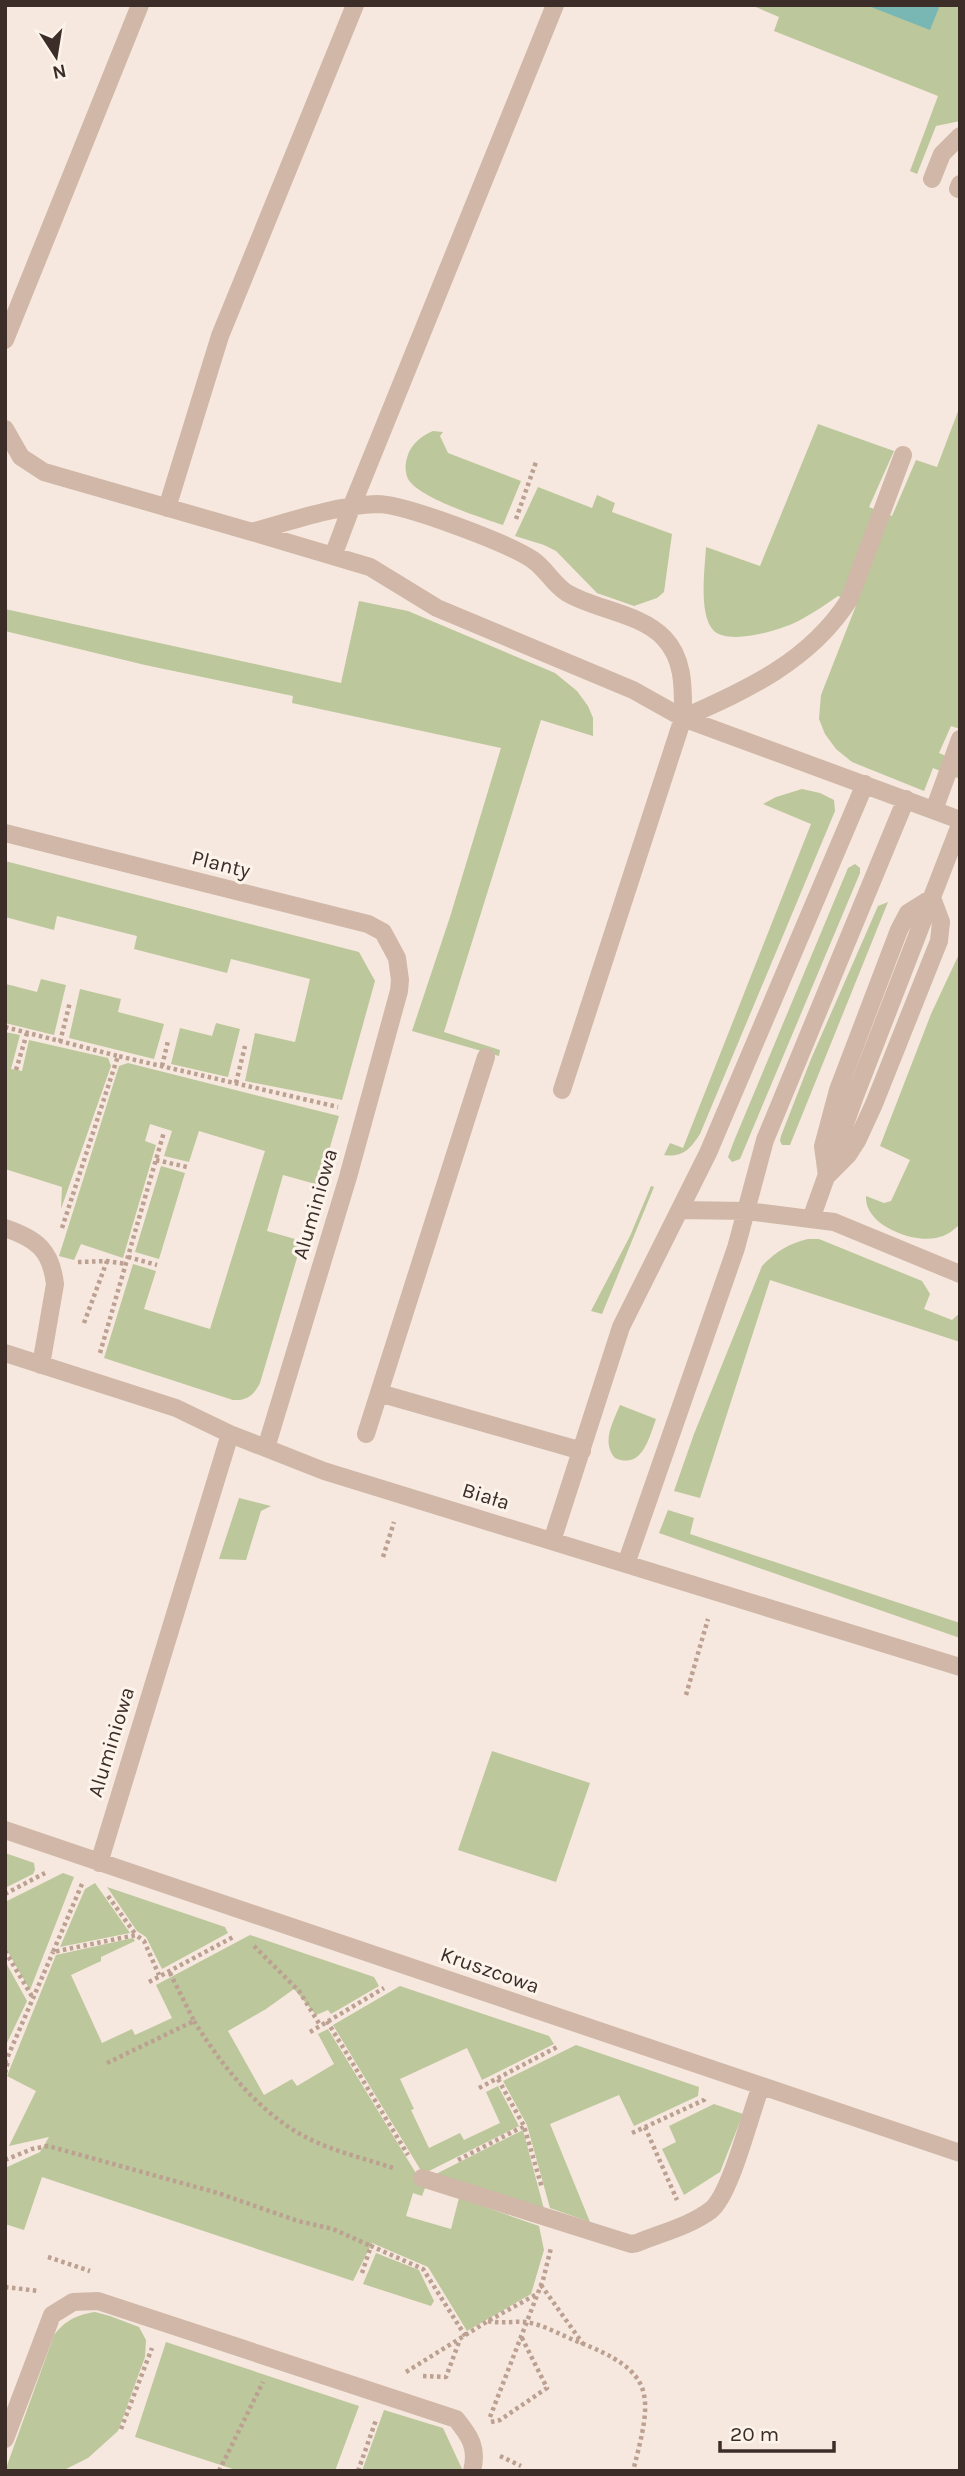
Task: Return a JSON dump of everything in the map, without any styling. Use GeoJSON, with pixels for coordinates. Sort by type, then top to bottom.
{"type":"FeatureCollection","features":[{"type":"Feature","properties":{"kind":"street"},"geometry":{"type":"LineString","coordinates":[[5,340],[10,316],[140,5]]}},
{"type":"Feature","properties":{"kind":"street"},"geometry":{"type":"LineString","coordinates":[[167,508],[220,336],[355,5]]}},
{"type":"Feature","properties":{"kind":"street"},"geometry":{"type":"LineString","coordinates":[[333,556],[555,5]]}},
{"type":"Feature","properties":{"kind":"street"},"geometry":{"type":"LineString","coordinates":[[932,179],[942,154],[960,136]]}},
{"type":"Feature","properties":{"kind":"street"},"geometry":{"type":"LineString","coordinates":[[5,429],[10,449],[44,472],[370,567],[437,608],[633,690],[684,718],[906,799],[960,822],[811,1219]]}},
{"type":"Feature","properties":{"kind":"street"},"geometry":{"type":"LineString","coordinates":[[684,718],[761,682],[820,637],[839,615],[849,600],[903,455]]}},
{"type":"Feature","properties":{"kind":"street"},"geometry":{"type":"LineString","coordinates":[[252,532],[300,519],[378,504],[411,510],[531,558],[568,593],[636,620],[663,637],[677,657],[683,677],[684,718],[562,1090]]}},
{"type":"Feature","properties":{"kind":"street"},"geometry":{"type":"LineString","coordinates":[[934,810],[960,739]]}},
{"type":"Feature","properties":{"kind":"street"},"geometry":{"type":"LineString","coordinates":[[552,1541],[621,1327],[708,1153],[865,784]]}},
{"type":"Feature","properties":{"kind":"street"},"geometry":{"type":"LineString","coordinates":[[626,1564],[747,1211],[765,1140],[906,799]]}},
{"type":"Feature","properties":{"kind":"street","name":"Planty"},"geometry":{"type":"LineString","coordinates":[[5,834],[368,924],[383,932],[397,958],[399,971]]}},
{"type":"Feature","properties":{"kind":"street"},"geometry":{"type":"LineString","coordinates":[[827,1176],[823,1146],[838,1090],[899,930],[908,914],[932,898]]}},
{"type":"Feature","properties":{"kind":"street"},"geometry":{"type":"LineString","coordinates":[[827,1176],[853,1148],[924,982],[939,940],[941,922],[932,898]]}},
{"type":"Feature","properties":{"kind":"street","name":"Aluminiowa"},"geometry":{"type":"LineString","coordinates":[[265,1448],[348,1177],[399,991],[399,971]]}},
{"type":"Feature","properties":{"kind":"street"},"geometry":{"type":"LineString","coordinates":[[366,1434],[486,1057]]}},
{"type":"Feature","properties":{"kind":"street"},"geometry":{"type":"LineString","coordinates":[[680,1210],[747,1211],[834,1222],[958,1270]]}},
{"type":"Feature","properties":{"kind":"street"},"geometry":{"type":"LineString","coordinates":[[5,1228],[36,1242],[49,1260],[55,1284],[41,1365]]}},
{"type":"Feature","properties":{"kind":"street","name":"Biała"},"geometry":{"type":"LineString","coordinates":[[5,1353],[176,1408],[230,1434],[324,1471],[960,1667]]}},
{"type":"Feature","properties":{"kind":"street"},"geometry":{"type":"LineString","coordinates":[[379,1393],[582,1451]]}},
{"type":"Feature","properties":{"kind":"street","name":"Aluminiowa"},"geometry":{"type":"LineString","coordinates":[[99,1863],[230,1434]]}},
{"type":"Feature","properties":{"kind":"street","name":"Kruszcowa"},"geometry":{"type":"LineString","coordinates":[[5,1830],[960,2153]]}},
{"type":"Feature","properties":{"kind":"street"},"geometry":{"type":"LineString","coordinates":[[422,2178],[631,2244],[688,2223],[714,2208],[724,2192],[761,2086]]}},
{"type":"Feature","properties":{"kind":"street"},"geometry":{"type":"LineString","coordinates":[[5,2439],[52,2315],[73,2302],[98,2301],[456,2419],[471,2428],[475,2460],[472,2471]]}},
{"type":"Feature","properties":{"kind":"path"},"geometry":{"type":"LineString","coordinates":[[506,546],[536,462]]}},
{"type":"Feature","properties":{"kind":"path"},"geometry":{"type":"LineString","coordinates":[[60,1042],[70,1002]]}},
{"type":"Feature","properties":{"kind":"path"},"geometry":{"type":"LineString","coordinates":[[5,1027],[341,1108]]}},
{"type":"Feature","properties":{"kind":"path"},"geometry":{"type":"LineString","coordinates":[[16,1070],[27,1033]]}},
{"type":"Feature","properties":{"kind":"path"},"geometry":{"type":"LineString","coordinates":[[162,1066],[168,1041]]}},
{"type":"Feature","properties":{"kind":"path"},"geometry":{"type":"LineString","coordinates":[[236,1083],[245,1045]]}},
{"type":"Feature","properties":{"kind":"path"},"geometry":{"type":"LineString","coordinates":[[118,1056],[60,1235],[49,1260],[126,1264]]}},
{"type":"Feature","properties":{"kind":"path"},"geometry":{"type":"LineString","coordinates":[[97,1361],[164,1132]]}},
{"type":"Feature","properties":{"kind":"path"},"geometry":{"type":"LineString","coordinates":[[156,1160],[187,1167]]}},
{"type":"Feature","properties":{"kind":"path"},"geometry":{"type":"LineString","coordinates":[[128,1257],[157,1265]]}},
{"type":"Feature","properties":{"kind":"path"},"geometry":{"type":"LineString","coordinates":[[84,1323],[107,1261]]}},
{"type":"Feature","properties":{"kind":"path"},"geometry":{"type":"LineString","coordinates":[[383,1557],[395,1518]]}},
{"type":"Feature","properties":{"kind":"path"},"geometry":{"type":"LineString","coordinates":[[686,1695],[708,1621]]}},
{"type":"Feature","properties":{"kind":"path"},"geometry":{"type":"LineString","coordinates":[[5,1894],[56,1867]]}},
{"type":"Feature","properties":{"kind":"path"},"geometry":{"type":"LineString","coordinates":[[5,2063],[85,1876]]}},
{"type":"Feature","properties":{"kind":"path"},"geometry":{"type":"LineString","coordinates":[[106,1892],[136,1935],[144,1941],[159,1975]]}},
{"type":"Feature","properties":{"kind":"path"},"geometry":{"type":"LineString","coordinates":[[149,1982],[237,1935],[241,1927]]}},
{"type":"Feature","properties":{"kind":"path"},"geometry":{"type":"LineString","coordinates":[[53,1952],[136,1935]]}},
{"type":"Feature","properties":{"kind":"path"},"geometry":{"type":"LineString","coordinates":[[237,1935],[245,1940]]}},
{"type":"Feature","properties":{"kind":"path"},"geometry":{"type":"LineString","coordinates":[[251,1944],[299,1991],[320,2025]]}},
{"type":"Feature","properties":{"kind":"path"},"geometry":{"type":"LineString","coordinates":[[5,1951],[33,1999]]}},
{"type":"Feature","properties":{"kind":"path"},"geometry":{"type":"LineString","coordinates":[[169,1971],[194,2021],[216,2053],[256,2100],[299,2133],[333,2150],[422,2178],[524,2126]]}},
{"type":"Feature","properties":{"kind":"path"},"geometry":{"type":"LineString","coordinates":[[310,2032],[382,1990],[386,1984]]}},
{"type":"Feature","properties":{"kind":"path"},"geometry":{"type":"LineString","coordinates":[[107,2063],[194,2021]]}},
{"type":"Feature","properties":{"kind":"path"},"geometry":{"type":"LineString","coordinates":[[327,2021],[422,2178]]}},
{"type":"Feature","properties":{"kind":"path"},"geometry":{"type":"LineString","coordinates":[[479,2088],[559,2046],[566,2038]]}},
{"type":"Feature","properties":{"kind":"path"},"geometry":{"type":"LineString","coordinates":[[5,2073],[7,2056]]}},
{"type":"Feature","properties":{"kind":"path"},"geometry":{"type":"LineString","coordinates":[[498,2079],[524,2126],[548,2208],[544,2230],[549,2253]]}},
{"type":"Feature","properties":{"kind":"path"},"geometry":{"type":"LineString","coordinates":[[632,2133],[704,2100],[708,2094]]}},
{"type":"Feature","properties":{"kind":"path"},"geometry":{"type":"LineString","coordinates":[[645,2127],[688,2223]]}},
{"type":"Feature","properties":{"kind":"path"},"geometry":{"type":"LineString","coordinates":[[5,2160],[32,2149],[48,2146],[218,2193],[286,2217],[333,2229],[424,2269],[466,2337]]}},
{"type":"Feature","properties":{"kind":"path"},"geometry":{"type":"LineString","coordinates":[[362,2273],[371,2246]]}},
{"type":"Feature","properties":{"kind":"path"},"geometry":{"type":"LineString","coordinates":[[48,2257],[100,2275]]}},
{"type":"Feature","properties":{"kind":"path"},"geometry":{"type":"LineString","coordinates":[[471,2428],[492,2415],[548,2264]]}},
{"type":"Feature","properties":{"kind":"path"},"geometry":{"type":"LineString","coordinates":[[541,2285],[583,2344]]}},
{"type":"Feature","properties":{"kind":"path"},"geometry":{"type":"LineString","coordinates":[[459,2340],[446,2377],[401,2375],[488,2321],[537,2294]]}},
{"type":"Feature","properties":{"kind":"path"},"geometry":{"type":"LineString","coordinates":[[488,2321],[499,2324],[527,2322],[583,2344],[633,2372],[641,2385],[646,2409],[633,2471]]}},
{"type":"Feature","properties":{"kind":"path"},"geometry":{"type":"LineString","coordinates":[[121,2429],[162,2323]]}},
{"type":"Feature","properties":{"kind":"path"},"geometry":{"type":"LineString","coordinates":[[471,2428],[500,2420],[550,2389],[521,2336]]}},
{"type":"Feature","properties":{"kind":"path"},"geometry":{"type":"LineString","coordinates":[[219,2471],[274,2359]]}},
{"type":"Feature","properties":{"kind":"path"},"geometry":{"type":"LineString","coordinates":[[358,2471],[385,2396]]}},
{"type":"Feature","properties":{"kind":"green space"},"geometry":{"type":"Polygon","coordinates":[[[751,5],[960,5],[960,121],[936,126],[917,174],[910,171],[938,96],[774,31],[779,17],[751,5]]]}},
{"type":"Feature","properties":{"kind":"green space"},"geometry":{"type":"Polygon","coordinates":[[[960,406],[960,729],[951,726],[939,753],[960,762],[960,779],[933,768],[924,791],[852,762],[836,749],[825,734],[819,719],[821,695],[857,603],[838,596],[807,616],[783,627],[745,636],[722,635],[714,631],[709,624],[704,603],[706,547],[760,566],[818,424],[894,451],[869,507],[892,516],[916,460],[937,467],[960,406]]]}},
{"type":"Feature","properties":{"kind":"green space"},"geometry":{"type":"Polygon","coordinates":[[[433,431],[443,432],[440,436],[448,453],[521,481],[503,525],[437,500],[414,486],[408,479],[407,458],[413,445],[433,431]]]}},
{"type":"Feature","properties":{"kind":"green space"},"geometry":{"type":"Polygon","coordinates":[[[538,487],[592,508],[597,495],[615,503],[612,512],[672,534],[664,592],[657,598],[634,606],[597,593],[556,551],[515,536],[538,487]]]}},
{"type":"Feature","properties":{"kind":"green space"},"geometry":{"type":"Polygon","coordinates":[[[359,601],[408,611],[555,673],[577,691],[593,718],[593,736],[541,720],[444,1032],[500,1050],[499,1056],[412,1031],[501,748],[292,703],[293,696],[145,665],[5,631],[5,609],[341,683],[359,601]]]}},
{"type":"Feature","properties":{"kind":"green space"},"geometry":{"type":"Polygon","coordinates":[[[802,789],[834,800],[835,811],[700,1134],[686,1151],[671,1156],[664,1155],[670,1143],[683,1148],[811,824],[763,804],[802,789]]]}},
{"type":"Feature","properties":{"kind":"green space"},"geometry":{"type":"Polygon","coordinates":[[[5,861],[359,952],[375,981],[342,1100],[245,1081],[255,1033],[295,1042],[310,979],[231,959],[227,973],[134,949],[137,936],[57,916],[54,930],[5,917],[5,861]]]}},
{"type":"Feature","properties":{"kind":"green space"},"geometry":{"type":"Polygon","coordinates":[[[855,864],[860,868],[860,873],[740,1159],[732,1162],[728,1157],[734,1141],[848,868],[855,864]]]}},
{"type":"Feature","properties":{"kind":"green space"},"geometry":{"type":"Polygon","coordinates":[[[888,902],[790,1145],[782,1145],[781,1136],[811,1059],[878,906],[888,902]]]}},
{"type":"Feature","properties":{"kind":"green space"},"geometry":{"type":"Polygon","coordinates":[[[960,952],[960,1224],[940,1237],[915,1238],[891,1230],[881,1223],[867,1206],[866,1196],[884,1203],[891,1201],[910,1160],[880,1146],[931,1014],[960,952]]]}},
{"type":"Feature","properties":{"kind":"green space"},"geometry":{"type":"Polygon","coordinates":[[[41,979],[66,985],[54,1035],[5,1023],[6,984],[37,992],[41,979]]]}},
{"type":"Feature","properties":{"kind":"green space"},"geometry":{"type":"Polygon","coordinates":[[[80,989],[121,999],[118,1012],[164,1024],[154,1059],[69,1038],[80,989]]]}},
{"type":"Feature","properties":{"kind":"green space"},"geometry":{"type":"Polygon","coordinates":[[[216,1023],[240,1029],[228,1077],[171,1064],[180,1028],[212,1036],[216,1023]]]}},
{"type":"Feature","properties":{"kind":"green space"},"geometry":{"type":"Polygon","coordinates":[[[5,1032],[20,1035],[11,1069],[22,1071],[29,1040],[108,1058],[111,1066],[61,1209],[62,1187],[5,1169],[5,1032]]]}},
{"type":"Feature","properties":{"kind":"green space"},"geometry":{"type":"Polygon","coordinates":[[[128,1063],[339,1116],[319,1185],[283,1175],[267,1231],[302,1241],[260,1383],[253,1394],[246,1398],[233,1400],[104,1358],[133,1264],[156,1271],[144,1309],[210,1329],[265,1151],[199,1131],[189,1162],[164,1156],[172,1131],[150,1124],[145,1141],[156,1145],[123,1258],[81,1244],[74,1260],[59,1256],[119,1066],[128,1063]]]}},
{"type":"Feature","properties":{"kind":"green space"},"geometry":{"type":"Polygon","coordinates":[[[161,1166],[185,1173],[159,1259],[135,1252],[161,1166]]]}},
{"type":"Feature","properties":{"kind":"green space"},"geometry":{"type":"Polygon","coordinates":[[[651,1186],[654,1187],[602,1314],[591,1311],[630,1236],[651,1186]]]}},
{"type":"Feature","properties":{"kind":"green space"},"geometry":{"type":"Polygon","coordinates":[[[808,1239],[819,1239],[922,1281],[930,1294],[924,1309],[952,1320],[960,1313],[960,1342],[770,1280],[700,1498],[674,1491],[694,1434],[762,1266],[783,1249],[808,1239]]]}},
{"type":"Feature","properties":{"kind":"green space"},"geometry":{"type":"Polygon","coordinates":[[[620,1405],[656,1419],[643,1450],[632,1460],[615,1458],[609,1445],[610,1432],[620,1405]]]}},
{"type":"Feature","properties":{"kind":"green space"},"geometry":{"type":"Polygon","coordinates":[[[239,1498],[271,1506],[261,1511],[246,1560],[219,1559],[239,1498]]]}},
{"type":"Feature","properties":{"kind":"green space"},"geometry":{"type":"Polygon","coordinates":[[[668,1510],[694,1518],[690,1534],[960,1623],[960,1638],[659,1533],[668,1510]]]}},
{"type":"Feature","properties":{"kind":"green space"},"geometry":{"type":"Polygon","coordinates":[[[492,1751],[590,1783],[556,1882],[458,1850],[492,1751]]]}},
{"type":"Feature","properties":{"kind":"green space"},"geometry":{"type":"Polygon","coordinates":[[[5,1853],[34,1863],[35,1870],[33,1874],[5,1888],[5,1853]]]}},
{"type":"Feature","properties":{"kind":"green space"},"geometry":{"type":"Polygon","coordinates":[[[63,1873],[74,1877],[30,1990],[5,1947],[5,1902],[63,1873]]]}},
{"type":"Feature","properties":{"kind":"green space"},"geometry":{"type":"Polygon","coordinates":[[[95,1883],[130,1933],[60,1947],[85,1889],[95,1883]]]}},
{"type":"Feature","properties":{"kind":"green space"},"geometry":{"type":"Polygon","coordinates":[[[107,1887],[225,1927],[228,1933],[162,1969],[146,1937],[137,1931],[107,1887]]]}},
{"type":"Feature","properties":{"kind":"green space"},"geometry":{"type":"Polygon","coordinates":[[[250,1935],[374,1977],[379,1986],[331,2014],[328,2010],[316,2015],[294,1989],[228,2031],[264,2095],[292,2079],[297,2086],[334,2064],[318,2034],[328,2029],[425,2188],[422,2196],[413,2193],[406,2216],[451,2229],[459,2198],[539,2226],[544,2250],[531,2294],[467,2331],[428,2267],[372,2243],[353,2281],[42,2177],[24,2230],[5,2224],[5,2168],[40,2152],[49,2137],[9,2146],[36,2091],[7,2076],[56,1955],[133,1938],[135,1941],[71,1975],[102,2043],[132,2029],[135,2035],[172,2018],[156,1985],[250,1935]]]}},
{"type":"Feature","properties":{"kind":"green space"},"geometry":{"type":"Polygon","coordinates":[[[5,1961],[27,2001],[5,2047],[5,1961]]]}},
{"type":"Feature","properties":{"kind":"green space"},"geometry":{"type":"Polygon","coordinates":[[[400,1986],[549,2036],[554,2044],[482,2080],[467,2048],[400,2079],[429,2148],[460,2133],[464,2140],[500,2123],[486,2092],[498,2086],[519,2126],[423,2174],[333,2025],[400,1986]]]}},
{"type":"Feature","properties":{"kind":"green space"},"geometry":{"type":"Polygon","coordinates":[[[576,2045],[699,2087],[698,2096],[634,2126],[619,2095],[550,2124],[590,2222],[550,2208],[527,2125],[503,2081],[576,2045]]]}},
{"type":"Feature","properties":{"kind":"green space"},"geometry":{"type":"Polygon","coordinates":[[[714,2104],[743,2114],[720,2172],[684,2195],[662,2149],[676,2142],[669,2126],[714,2104]]]}},
{"type":"Feature","properties":{"kind":"green space"},"geometry":{"type":"Polygon","coordinates":[[[523,2130],[544,2209],[430,2177],[523,2130]]]}},
{"type":"Feature","properties":{"kind":"green space"},"geometry":{"type":"Polygon","coordinates":[[[376,2253],[419,2270],[434,2301],[431,2306],[363,2284],[376,2253]]]}},
{"type":"Feature","properties":{"kind":"green space"},"geometry":{"type":"Polygon","coordinates":[[[95,2312],[139,2327],[146,2340],[145,2357],[118,2431],[88,2458],[62,2471],[5,2471],[54,2335],[72,2319],[95,2312]]]}},
{"type":"Feature","properties":{"kind":"green space"},"geometry":{"type":"Polygon","coordinates":[[[166,2342],[359,2406],[335,2471],[239,2471],[135,2437],[166,2342]]]}},
{"type":"Feature","properties":{"kind":"green space"},"geometry":{"type":"Polygon","coordinates":[[[384,2410],[443,2428],[463,2471],[362,2471],[384,2410]]]}},
{"type":"Feature","properties":{"kind":"water"},"geometry":{"type":"Polygon","coordinates":[[[866,5],[940,5],[930,30],[866,5]]]}}]}
